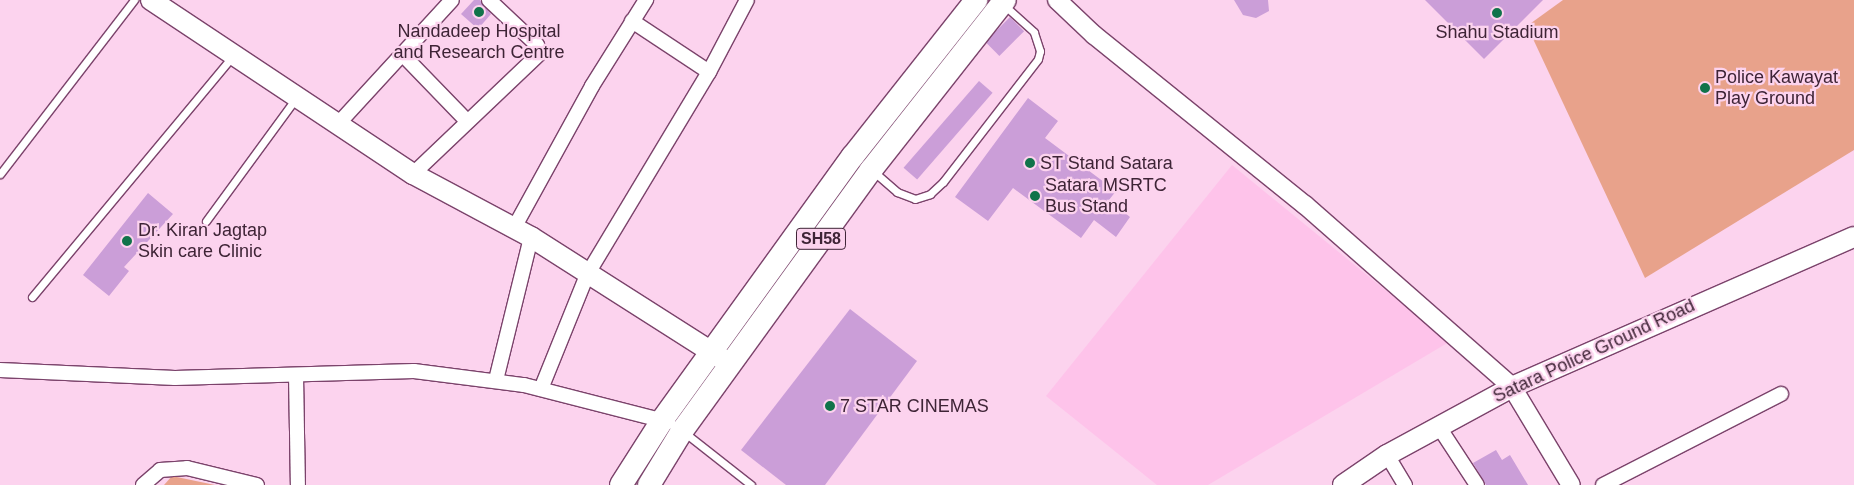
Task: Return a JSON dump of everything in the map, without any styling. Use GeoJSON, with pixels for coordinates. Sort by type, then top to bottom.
{"type":"FeatureCollection","features":[{"type":"Feature","properties":{"kind":"main road"},"geometry":{"type":"LineString","coordinates":[[151,0],[413,174],[523,233],[731,365]]}},
{"type":"Feature","properties":{"kind":"main road","name":"SH58"},"geometry":{"type":"LineString","coordinates":[[649,485],[682,431],[731,365],[862,163],[976,0]]}},
{"type":"Feature","properties":{"kind":"main road","name":"SH58"},"geometry":{"type":"LineString","coordinates":[[621,485],[663,419],[711,351],[862,163],[1001,1]]}},
{"type":"Feature","properties":{"kind":"main road","name":"Satara Police Ground Road"},"geometry":{"type":"LineString","coordinates":[[1343,485],[1387,455],[1512,386],[1854,237]]}},
{"type":"Feature","properties":{"kind":"street"},"geometry":{"type":"LineString","coordinates":[[338,124],[404,55],[452,0]]}},
{"type":"Feature","properties":{"kind":"street"},"geometry":{"type":"LineString","coordinates":[[413,174],[540,54],[537,45],[489,0]]}},
{"type":"Feature","properties":{"kind":"street"},"geometry":{"type":"LineString","coordinates":[[496,380],[523,233],[632,21],[646,0]]}},
{"type":"Feature","properties":{"kind":"street"},"geometry":{"type":"LineString","coordinates":[[540,389],[587,275],[708,72],[747,0]]}},
{"type":"Feature","properties":{"kind":"street"},"geometry":{"type":"LineString","coordinates":[[1057,0],[1094,35],[1305,205],[1512,386],[1571,485]]}},
{"type":"Feature","properties":{"kind":"street"},"geometry":{"type":"LineString","coordinates":[[632,21],[708,72]]}},
{"type":"Feature","properties":{"kind":"street"},"geometry":{"type":"LineString","coordinates":[[404,55],[467,121]]}},
{"type":"Feature","properties":{"kind":"street"},"geometry":{"type":"LineString","coordinates":[[0,370],[176,378],[414,371],[496,380],[540,389],[663,419],[682,431]]}},
{"type":"Feature","properties":{"kind":"street"},"geometry":{"type":"LineString","coordinates":[[296,375],[298,485]]}},
{"type":"Feature","properties":{"kind":"street"},"geometry":{"type":"LineString","coordinates":[[1603,485],[1781,394]]}},
{"type":"Feature","properties":{"kind":"street"},"geometry":{"type":"LineString","coordinates":[[1439,427],[1478,485]]}},
{"type":"Feature","properties":{"kind":"street"},"geometry":{"type":"LineString","coordinates":[[1387,455],[1405,485]]}},
{"type":"Feature","properties":{"kind":"street"},"geometry":{"type":"LineString","coordinates":[[143,485],[160,470],[187,468],[257,485]]}},
{"type":"Feature","properties":{"kind":"lane"},"geometry":{"type":"LineString","coordinates":[[0,174],[134,0]]}},
{"type":"Feature","properties":{"kind":"lane"},"geometry":{"type":"LineString","coordinates":[[862,163],[897,192],[915,198],[930,194],[944,182],[1038,59],[1040,51],[1034,32],[1001,1]]}},
{"type":"Feature","properties":{"kind":"lane"},"geometry":{"type":"LineString","coordinates":[[32,297],[234,55]]}},
{"type":"Feature","properties":{"kind":"lane"},"geometry":{"type":"LineString","coordinates":[[206,221],[296,98]]}},
{"type":"Feature","properties":{"kind":"lane"},"geometry":{"type":"LineString","coordinates":[[682,431],[751,485]]}},
{"type":"Feature","properties":{"kind":"shaded area","name":"Police Kawayat Play Ground"},"geometry":{"type":"Polygon","coordinates":[[[1563,0],[1854,0],[1854,150],[1645,278],[1527,26],[1563,0]]]}},
{"type":"Feature","properties":{"kind":"shaded area"},"geometry":{"type":"Polygon","coordinates":[[[1232,165],[1449,342],[1208,485],[1157,485],[1046,396],[1232,165]]]}},
{"type":"Feature","properties":{"kind":"shaded area"},"geometry":{"type":"Polygon","coordinates":[[[172,476],[215,485],[164,485],[172,476]]]}},
{"type":"Feature","properties":{"kind":"building"},"geometry":{"type":"Polygon","coordinates":[[[474,0],[480,0],[491,14],[478,29],[461,14],[474,0]]]}},
{"type":"Feature","properties":{"kind":"building"},"geometry":{"type":"Polygon","coordinates":[[[1234,0],[1268,0],[1269,11],[1256,18],[1243,15],[1234,0]]]}},
{"type":"Feature","properties":{"kind":"building"},"geometry":{"type":"Polygon","coordinates":[[[1425,0],[1543,0],[1484,59],[1425,0]]]}},
{"type":"Feature","properties":{"kind":"building"},"geometry":{"type":"Polygon","coordinates":[[[1010,17],[1024,31],[999,56],[985,42],[1010,17]]]}},
{"type":"Feature","properties":{"kind":"building"},"geometry":{"type":"Polygon","coordinates":[[[979,81],[993,93],[917,180],[904,168],[979,81]]]}},
{"type":"Feature","properties":{"kind":"building","name":"ST Stand Satara"},"geometry":{"type":"Polygon","coordinates":[[[1028,98],[1058,121],[1045,138],[1116,191],[1109,200],[1130,217],[1116,237],[1094,220],[1081,238],[1013,188],[988,221],[955,197],[1028,98]]]}},
{"type":"Feature","properties":{"kind":"building"},"geometry":{"type":"Polygon","coordinates":[[[148,193],[173,214],[124,267],[129,271],[109,296],[83,275],[148,193]]]}},
{"type":"Feature","properties":{"kind":"building","name":"7 STAR CINEMAS"},"geometry":{"type":"Polygon","coordinates":[[[850,309],[917,361],[825,485],[786,485],[741,450],[850,309]]]}},
{"type":"Feature","properties":{"kind":"building"},"geometry":{"type":"Polygon","coordinates":[[[1496,450],[1502,460],[1510,455],[1528,485],[1486,485],[1473,463],[1496,450]]]}},
{"type":"Feature","properties":{"kind":"place","name":"Nandadeep Hospital and Research Centre"},"geometry":{"type":"Point","coordinates":[479,12]}},
{"type":"Feature","properties":{"kind":"place","name":"Shahu Stadium"},"geometry":{"type":"Point","coordinates":[1497,13]}},
{"type":"Feature","properties":{"kind":"place","name":"Police Kawayat Play Ground"},"geometry":{"type":"Point","coordinates":[1705,88]}},
{"type":"Feature","properties":{"kind":"place","name":"ST Stand Satara"},"geometry":{"type":"Point","coordinates":[1030,163]}},
{"type":"Feature","properties":{"kind":"place","name":"Satara MSRTC Bus Stand"},"geometry":{"type":"Point","coordinates":[1035,196]}},
{"type":"Feature","properties":{"kind":"place","name":"Dr. Kiran Jagtap Skin care Clinic"},"geometry":{"type":"Point","coordinates":[127,241]}},
{"type":"Feature","properties":{"kind":"place","name":"7 STAR CINEMAS"},"geometry":{"type":"Point","coordinates":[830,406]}}]}
